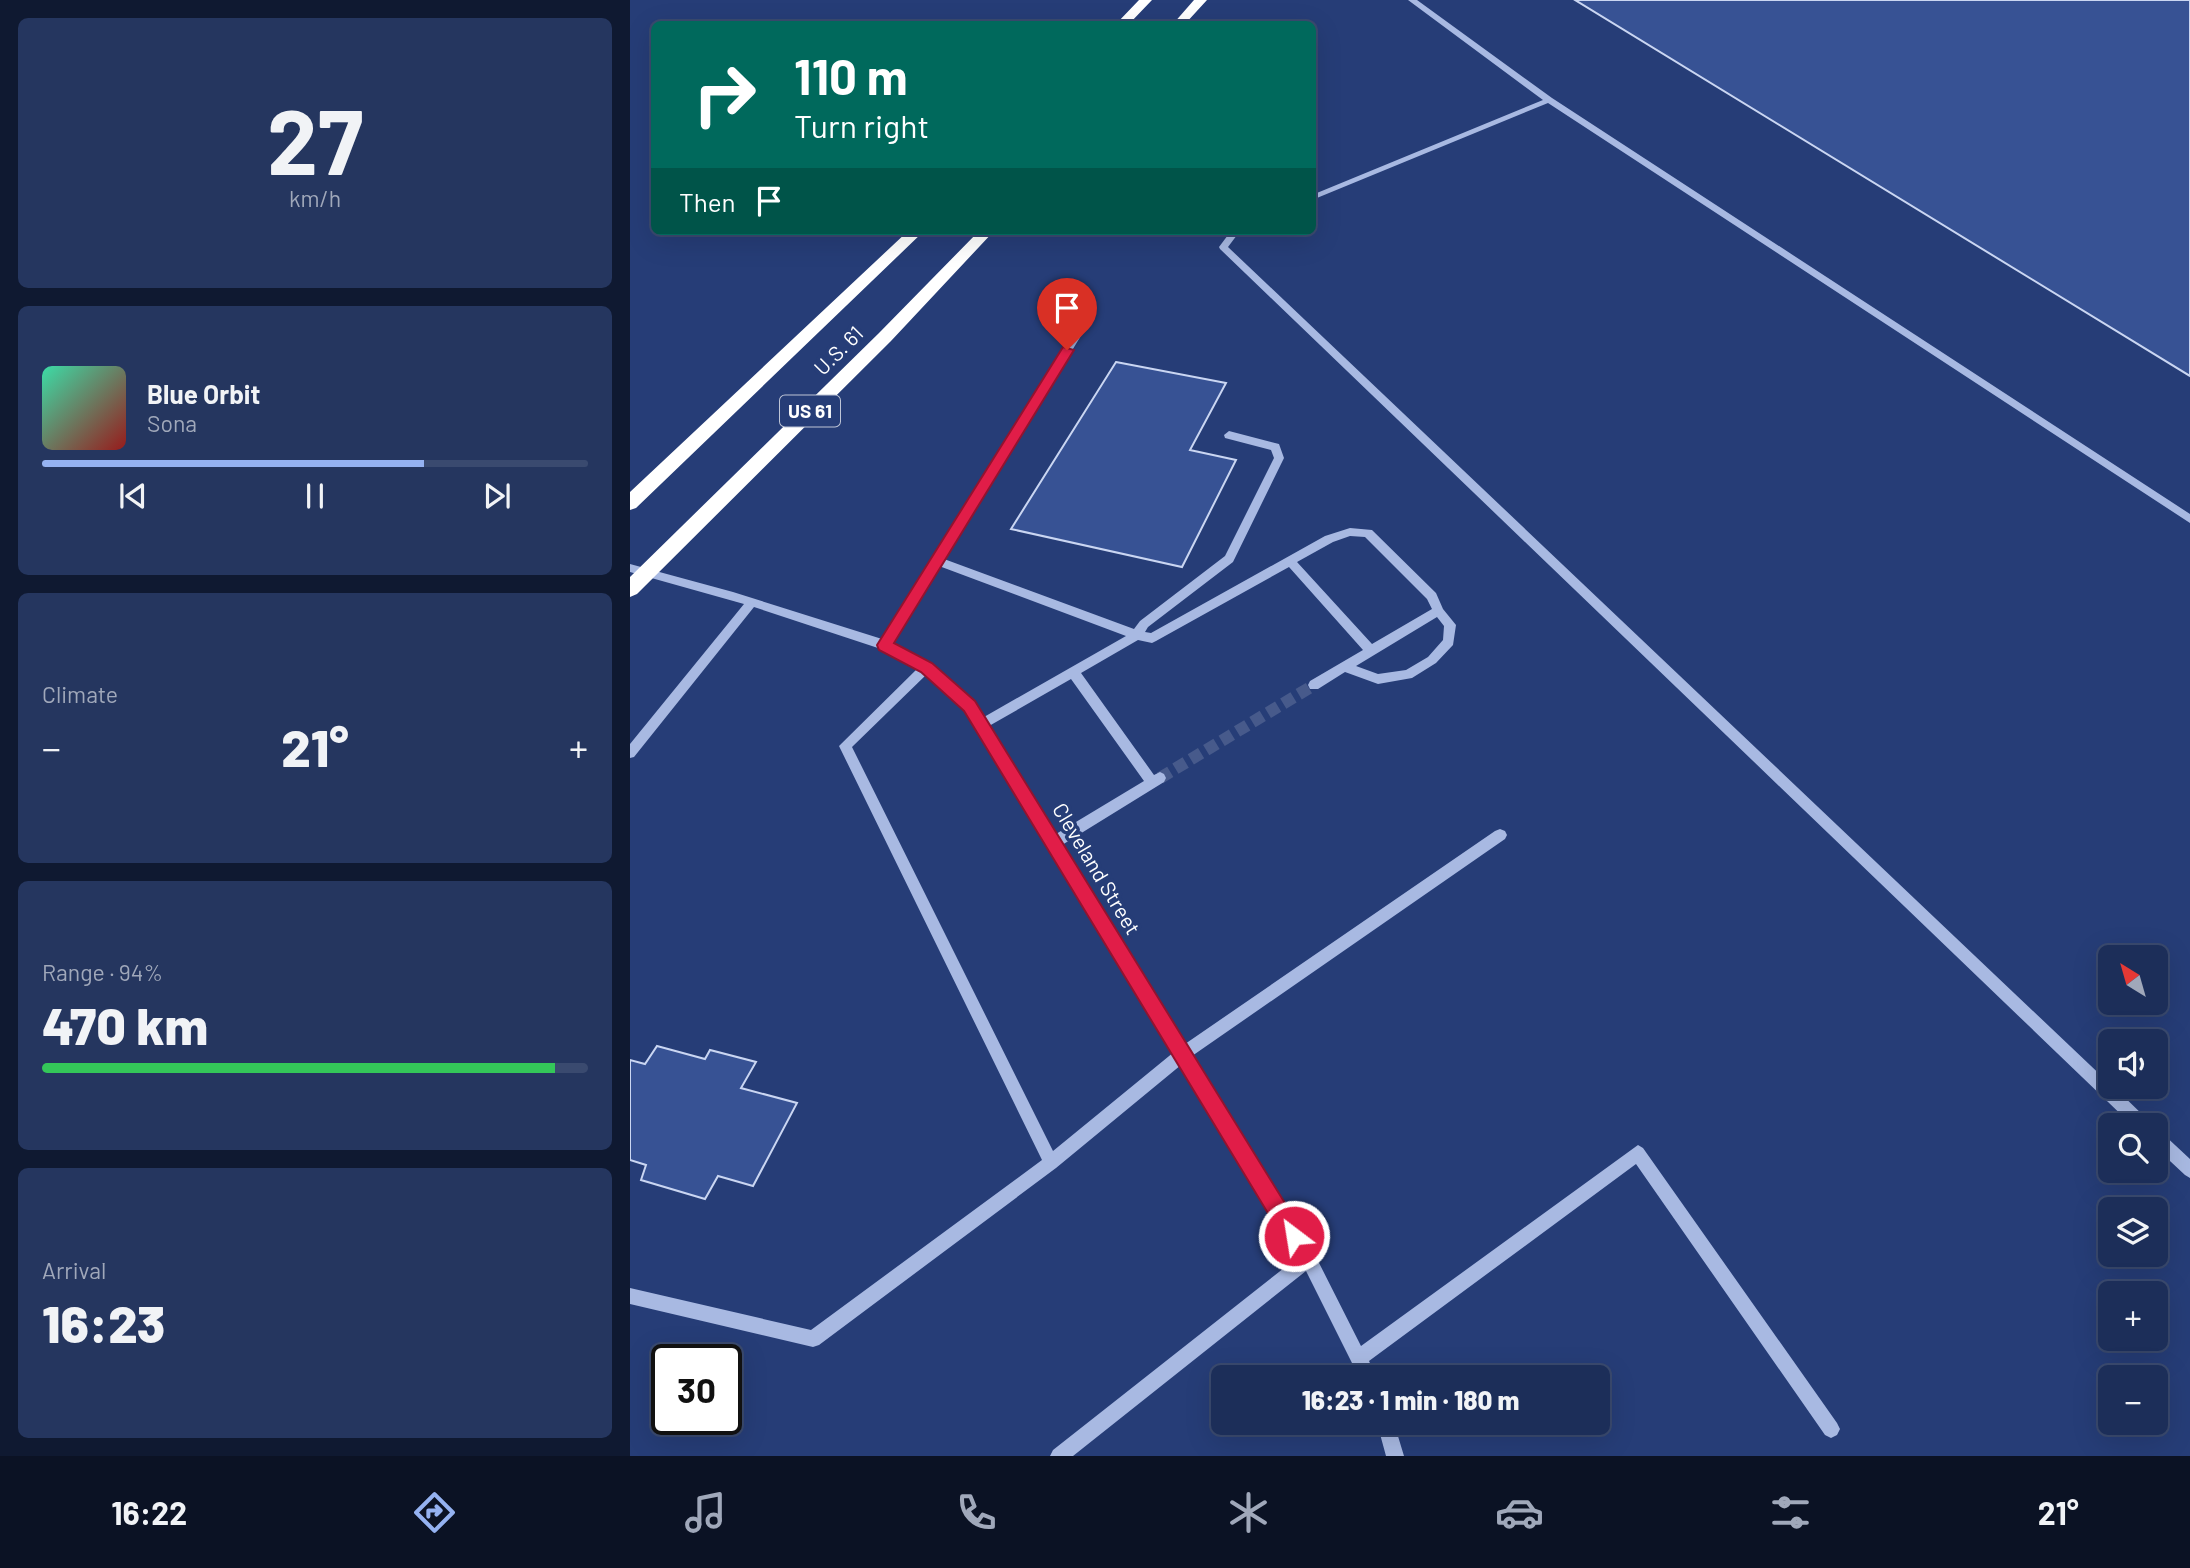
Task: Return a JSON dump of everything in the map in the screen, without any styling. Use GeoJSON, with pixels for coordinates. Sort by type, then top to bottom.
{"type":"FeatureCollection","features":[{"type":"Feature","properties":{"kind":"highway"},"geometry":{"type":"LineString","coordinates":[[1125,21],[1146,0]]}},
{"type":"Feature","properties":{"kind":"highway"},"geometry":{"type":"LineString","coordinates":[[1182,21],[1201,0]]}},
{"type":"Feature","properties":{"kind":"highway","name":"U.S. 61"},"geometry":{"type":"LineString","coordinates":[[630,503],[913,235]]}},
{"type":"Feature","properties":{"kind":"highway","name":"U.S. 61"},"geometry":{"type":"LineString","coordinates":[[630,589],[639,571],[984,235]]}},
{"type":"Feature","properties":{"kind":"street"},"geometry":{"type":"LineString","coordinates":[[1549,100],[2190,519]]}},
{"type":"Feature","properties":{"kind":"street"},"geometry":{"type":"LineString","coordinates":[[1233,235],[1223,247],[2130,1113]]}},
{"type":"Feature","properties":{"kind":"street"},"geometry":{"type":"LineString","coordinates":[[885,645],[1082,326]]}},
{"type":"Feature","properties":{"kind":"street"},"geometry":{"type":"LineString","coordinates":[[981,725],[1137,635],[1144,624],[1229,559],[1279,458],[1275,447],[1229,435]]}},
{"type":"Feature","properties":{"kind":"street"},"geometry":{"type":"LineString","coordinates":[[937,561],[1137,635],[1152,638],[1329,539],[1350,532],[1367,533],[1432,596],[1438,611],[1450,625],[1449,642],[1432,660],[1408,675],[1378,679],[1344,667]]}},
{"type":"Feature","properties":{"kind":"street"},"geometry":{"type":"LineString","coordinates":[[1290,561],[1371,651]]}},
{"type":"Feature","properties":{"kind":"street","name":"Cleveland Street"},"geometry":{"type":"LineString","coordinates":[[639,571],[885,645],[927,667],[970,706],[1308,1259],[1363,1365]]}},
{"type":"Feature","properties":{"kind":"street"},"geometry":{"type":"LineString","coordinates":[[630,753],[752,603]]}},
{"type":"Feature","properties":{"kind":"street"},"geometry":{"type":"LineString","coordinates":[[1314,685],[1438,611]]}},
{"type":"Feature","properties":{"kind":"street"},"geometry":{"type":"LineString","coordinates":[[927,667],[845,746],[1051,1163]]}},
{"type":"Feature","properties":{"kind":"street"},"geometry":{"type":"LineString","coordinates":[[1053,843],[1156,781],[1073,671]]}},
{"type":"Feature","properties":{"kind":"street"},"geometry":{"type":"LineString","coordinates":[[630,1296],[813,1339],[1051,1163],[1184,1053],[1500,835]]}},
{"type":"Feature","properties":{"kind":"street"},"geometry":{"type":"LineString","coordinates":[[1360,1357],[1637,1153],[1831,1429]]}},
{"type":"Feature","properties":{"kind":"street"},"geometry":{"type":"LineString","coordinates":[[1059,1456],[1308,1259]]}},
{"type":"Feature","properties":{"kind":"street"},"geometry":{"type":"LineString","coordinates":[[1389,1435],[1395,1456]]}},
{"type":"Feature","properties":{"kind":"lane"},"geometry":{"type":"LineString","coordinates":[[1412,0],[1549,100]]}},
{"type":"Feature","properties":{"kind":"lane"},"geometry":{"type":"LineString","coordinates":[[1316,196],[1549,100]]}},
{"type":"Feature","properties":{"kind":"lane"},"geometry":{"type":"LineString","coordinates":[[2168,1149],[2190,1170]]}},
{"type":"Feature","properties":{"kind":"building"},"geometry":{"type":"Polygon","coordinates":[[[1575,0],[2190,0],[2190,376],[1575,0]]]}},
{"type":"Feature","properties":{"kind":"building"},"geometry":{"type":"Polygon","coordinates":[[[1116,362],[1226,383],[1190,450],[1236,460],[1182,567],[1011,529],[1116,362]]]}},
{"type":"Feature","properties":{"kind":"building"},"geometry":{"type":"Polygon","coordinates":[[[657,1046],[705,1059],[710,1050],[756,1062],[741,1088],[797,1103],[753,1186],[718,1176],[705,1199],[641,1180],[646,1165],[630,1160],[630,1060],[645,1064],[657,1046]]]}},
{"type":"Feature","properties":{"kind":"tunnel"},"geometry":{"type":"LineString","coordinates":[[1160,778],[1314,685]]}},
{"type":"Feature","properties":{"kind":"route"},"geometry":{"type":"LineString","coordinates":[[1067,350],[885,645],[927,667],[970,706],[1294,1236]]}}]}
